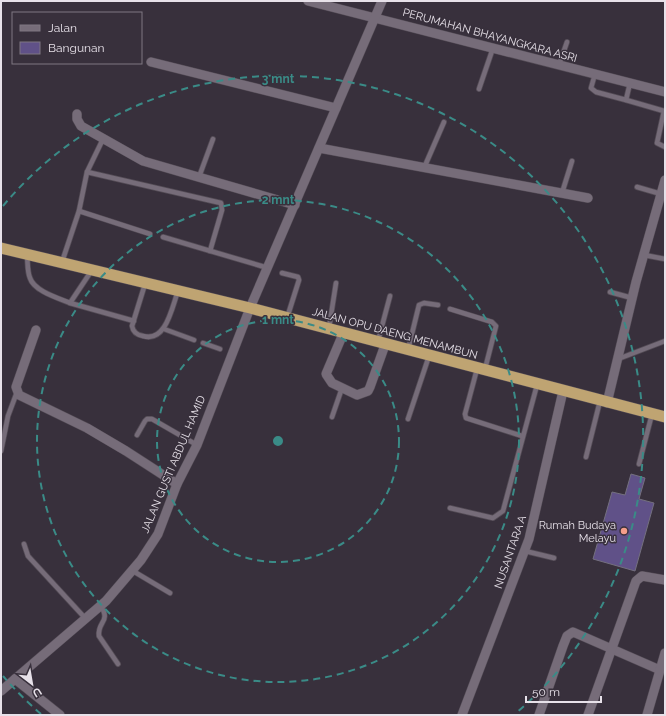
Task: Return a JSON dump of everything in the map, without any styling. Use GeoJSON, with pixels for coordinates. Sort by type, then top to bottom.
{"type":"FeatureCollection","features":[{"type":"Feature","properties":{"kind":"highway","name":"JALAN OPU DAENG MENAMBUN"},"geometry":{"type":"LineString","coordinates":[[1,248],[145,284],[250,308],[381,344],[665,417]]}},
{"type":"Feature","properties":{"kind":"street","name":"PERUMAHAN BHAYANGKARA ASRI"},"geometry":{"type":"LineString","coordinates":[[308,1],[665,92]]}},
{"type":"Feature","properties":{"kind":"street","name":"JALAN GUSTI ABDUL HAMID"},"geometry":{"type":"LineString","coordinates":[[1,691],[100,605],[133,570],[158,534],[177,484],[197,445],[250,308],[382,1]]}},
{"type":"Feature","properties":{"kind":"street"},"geometry":{"type":"LineString","coordinates":[[152,62],[336,108]]}},
{"type":"Feature","properties":{"kind":"street"},"geometry":{"type":"LineString","coordinates":[[78,114],[78,119],[81,126],[143,161],[295,205]]}},
{"type":"Feature","properties":{"kind":"street"},"geometry":{"type":"LineString","coordinates":[[319,148],[588,198]]}},
{"type":"Feature","properties":{"kind":"street"},"geometry":{"type":"LineString","coordinates":[[603,402],[617,360],[632,298],[665,180]]}},
{"type":"Feature","properties":{"kind":"street"},"geometry":{"type":"LineString","coordinates":[[36,330],[16,387],[17,392],[22,397],[58,413],[93,432],[177,484]]}},
{"type":"Feature","properties":{"kind":"street"},"geometry":{"type":"LineString","coordinates":[[343,334],[326,374],[332,383],[357,395],[368,391],[381,344]]}},
{"type":"Feature","properties":{"kind":"street","name":"NUSANTARA A"},"geometry":{"type":"LineString","coordinates":[[462,715],[525,550],[538,506],[563,391]]}},
{"type":"Feature","properties":{"kind":"street"},"geometry":{"type":"LineString","coordinates":[[588,715],[635,584],[639,578],[646,576],[665,580]]}},
{"type":"Feature","properties":{"kind":"street"},"geometry":{"type":"LineString","coordinates":[[539,715],[563,646],[569,634],[573,632],[660,670]]}},
{"type":"Feature","properties":{"kind":"street"},"geometry":{"type":"LineString","coordinates":[[647,715],[665,653]]}},
{"type":"Feature","properties":{"kind":"street"},"geometry":{"type":"LineString","coordinates":[[15,679],[60,715]]}},
{"type":"Feature","properties":{"kind":"lane"},"geometry":{"type":"LineString","coordinates":[[559,66],[567,42]]}},
{"type":"Feature","properties":{"kind":"lane"},"geometry":{"type":"LineString","coordinates":[[479,89],[493,48]]}},
{"type":"Feature","properties":{"kind":"lane"},"geometry":{"type":"LineString","coordinates":[[595,74],[591,85],[593,91],[664,112],[657,143],[665,147]]}},
{"type":"Feature","properties":{"kind":"lane"},"geometry":{"type":"LineString","coordinates":[[626,100],[630,83]]}},
{"type":"Feature","properties":{"kind":"lane"},"geometry":{"type":"LineString","coordinates":[[424,168],[444,122]]}},
{"type":"Feature","properties":{"kind":"lane"},"geometry":{"type":"LineString","coordinates":[[62,263],[79,211],[86,172],[103,139]]}},
{"type":"Feature","properties":{"kind":"lane"},"geometry":{"type":"LineString","coordinates":[[199,177],[213,139]]}},
{"type":"Feature","properties":{"kind":"lane"},"geometry":{"type":"LineString","coordinates":[[562,193],[572,161]]}},
{"type":"Feature","properties":{"kind":"lane"},"geometry":{"type":"LineString","coordinates":[[86,172],[221,203],[223,207],[210,251]]}},
{"type":"Feature","properties":{"kind":"lane"},"geometry":{"type":"LineString","coordinates":[[637,187],[661,194]]}},
{"type":"Feature","properties":{"kind":"lane"},"geometry":{"type":"LineString","coordinates":[[79,211],[150,234]]}},
{"type":"Feature","properties":{"kind":"lane"},"geometry":{"type":"LineString","coordinates":[[163,237],[268,268]]}},
{"type":"Feature","properties":{"kind":"lane"},"geometry":{"type":"LineString","coordinates":[[27,254],[30,278],[32,283],[38,288],[70,303],[134,321]]}},
{"type":"Feature","properties":{"kind":"lane"},"geometry":{"type":"LineString","coordinates":[[644,254],[665,259]]}},
{"type":"Feature","properties":{"kind":"lane"},"geometry":{"type":"LineString","coordinates":[[70,303],[92,270]]}},
{"type":"Feature","properties":{"kind":"lane"},"geometry":{"type":"LineString","coordinates":[[282,273],[298,277],[299,280],[287,318]]}},
{"type":"Feature","properties":{"kind":"lane"},"geometry":{"type":"LineString","coordinates":[[328,330],[336,283]]}},
{"type":"Feature","properties":{"kind":"lane"},"geometry":{"type":"LineString","coordinates":[[145,284],[134,321],[133,330],[144,337],[152,337],[157,335],[164,328],[178,291]]}},
{"type":"Feature","properties":{"kind":"lane"},"geometry":{"type":"LineString","coordinates":[[610,292],[632,298]]}},
{"type":"Feature","properties":{"kind":"lane"},"geometry":{"type":"LineString","coordinates":[[381,344],[390,296]]}},
{"type":"Feature","properties":{"kind":"lane"},"geometry":{"type":"LineString","coordinates":[[408,350],[420,305],[424,303],[438,305]]}},
{"type":"Feature","properties":{"kind":"lane"},"geometry":{"type":"LineString","coordinates":[[450,309],[492,322],[496,326],[465,414],[466,418],[522,436]]}},
{"type":"Feature","properties":{"kind":"lane"},"geometry":{"type":"LineString","coordinates":[[164,328],[194,340]]}},
{"type":"Feature","properties":{"kind":"lane"},"geometry":{"type":"LineString","coordinates":[[617,360],[665,341]]}},
{"type":"Feature","properties":{"kind":"lane"},"geometry":{"type":"LineString","coordinates":[[203,343],[220,349]]}},
{"type":"Feature","properties":{"kind":"lane"},"geometry":{"type":"LineString","coordinates":[[408,419],[429,356]]}},
{"type":"Feature","properties":{"kind":"lane"},"geometry":{"type":"LineString","coordinates":[[450,508],[493,518],[499,516],[503,511],[537,384]]}},
{"type":"Feature","properties":{"kind":"lane"},"geometry":{"type":"LineString","coordinates":[[332,417],[342,388]]}},
{"type":"Feature","properties":{"kind":"lane"},"geometry":{"type":"LineString","coordinates":[[1,452],[8,416],[17,392]]}},
{"type":"Feature","properties":{"kind":"lane"},"geometry":{"type":"LineString","coordinates":[[586,457],[603,402]]}},
{"type":"Feature","properties":{"kind":"lane"},"geometry":{"type":"LineString","coordinates":[[639,464],[652,414]]}},
{"type":"Feature","properties":{"kind":"lane"},"geometry":{"type":"LineString","coordinates":[[137,436],[145,421],[147,419],[152,419],[197,445]]}},
{"type":"Feature","properties":{"kind":"lane"},"geometry":{"type":"LineString","coordinates":[[24,544],[28,556],[85,618]]}},
{"type":"Feature","properties":{"kind":"lane"},"geometry":{"type":"LineString","coordinates":[[525,550],[554,558]]}},
{"type":"Feature","properties":{"kind":"lane"},"geometry":{"type":"LineString","coordinates":[[133,570],[170,593]]}},
{"type":"Feature","properties":{"kind":"lane"},"geometry":{"type":"LineString","coordinates":[[100,605],[106,613],[106,618],[99,632],[99,636],[118,664]]}},
{"type":"Feature","properties":{"kind":"building","name":"Rumah Budaya Melayu"},"geometry":{"type":"Polygon","coordinates":[[[631,474],[645,478],[639,499],[654,503],[635,571],[593,559],[612,492],[625,495],[631,474]]]}},
{"type":"Feature","properties":{"kind":"place","name":"Rumah Budaya Melayu"},"geometry":{"type":"Point","coordinates":[624,531]}}]}
